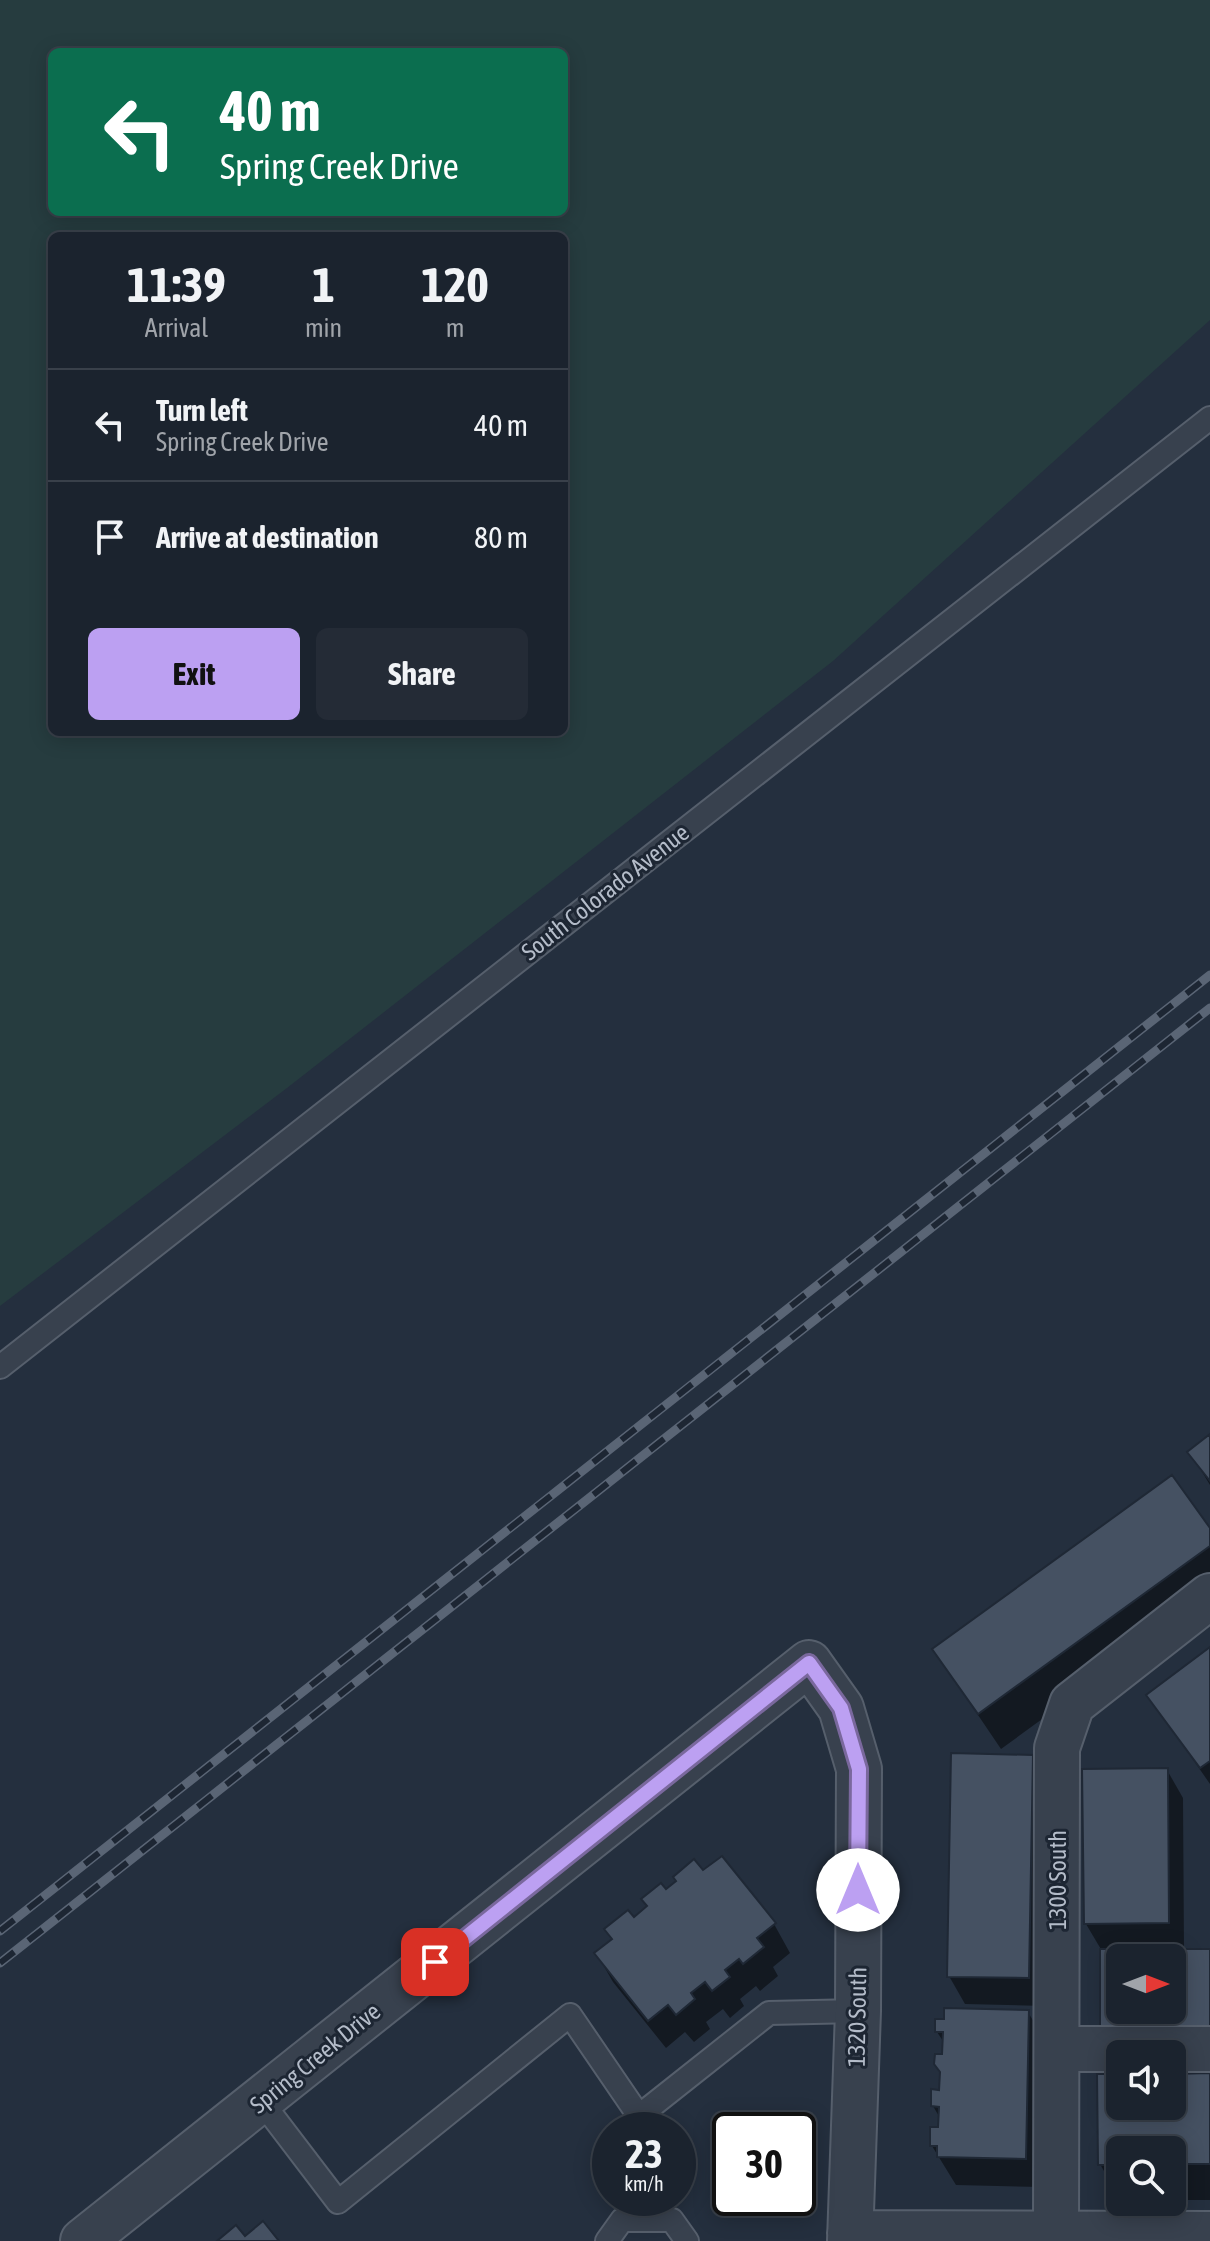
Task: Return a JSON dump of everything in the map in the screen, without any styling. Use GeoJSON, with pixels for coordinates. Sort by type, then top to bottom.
{"type":"FeatureCollection","features":[{"type":"Feature","properties":{"kind":"street","name":"1300 South"},"geometry":{"type":"LineString","coordinates":[[1056,2233],[1057,1748],[1072,1704],[1210,1596]]}},
{"type":"Feature","properties":{"kind":"street","name":"1320 South"},"geometry":{"type":"LineString","coordinates":[[809,1663],[841,1708],[859,1769],[858,2011],[850,2237]]}},
{"type":"Feature","properties":{"kind":"street","name":"Spring Creek Drive"},"geometry":{"type":"LineString","coordinates":[[83,2241],[809,1663]]}},
{"type":"Feature","properties":{"kind":"street"},"geometry":{"type":"LineString","coordinates":[[1057,2049],[1210,2049]]}},
{"type":"Feature","properties":{"kind":"street"},"geometry":{"type":"LineString","coordinates":[[850,2237],[1210,2234]]}},
{"type":"Feature","properties":{"kind":"lane","name":"South Colorado Avenue"},"geometry":{"type":"LineString","coordinates":[[0,1367],[1210,418]]}},
{"type":"Feature","properties":{"kind":"lane"},"geometry":{"type":"LineString","coordinates":[[261,2101],[338,2202],[570,2015],[639,2116],[769,2013],[858,2011]]}},
{"type":"Feature","properties":{"kind":"lane"},"geometry":{"type":"LineString","coordinates":[[607,2241],[622,2220],[672,2220],[687,2241]]}},
{"type":"Feature","properties":{"kind":"green space"},"geometry":{"type":"Polygon","coordinates":[[[0,0],[1210,0],[1210,320],[833,661],[287,1088],[0,1306],[0,0]]]}},
{"type":"Feature","properties":{"kind":"building"},"geometry":{"type":"Polygon","coordinates":[[[1210,1434],[1210,1481],[1187,1452],[1210,1434]]]}},
{"type":"Feature","properties":{"kind":"building"},"geometry":{"type":"Polygon","coordinates":[[[1172,1475],[1210,1528],[1210,1546],[978,1714],[932,1649],[1172,1475]]]}},
{"type":"Feature","properties":{"kind":"building"},"geometry":{"type":"Polygon","coordinates":[[[1210,1647],[1210,1761],[1200,1768],[1146,1695],[1210,1647]]]}},
{"type":"Feature","properties":{"kind":"building"},"geometry":{"type":"Polygon","coordinates":[[[951,1753],[1033,1755],[1029,1978],[947,1977],[951,1753]]]}},
{"type":"Feature","properties":{"kind":"building"},"geometry":{"type":"Polygon","coordinates":[[[1168,1768],[1169,1923],[1084,1924],[1082,1769],[1168,1768]]]}},
{"type":"Feature","properties":{"kind":"building"},"geometry":{"type":"Polygon","coordinates":[[[722,1856],[776,1923],[757,1938],[764,1947],[743,1964],[739,1959],[725,1970],[730,1977],[712,1991],[705,1982],[691,1993],[695,1999],[676,2015],[668,2005],[648,2021],[594,1953],[612,1939],[604,1929],[628,1910],[634,1917],[647,1906],[641,1899],[661,1883],[666,1889],[676,1881],[673,1877],[694,1859],[703,1870],[722,1856]]]}},
{"type":"Feature","properties":{"kind":"building"},"geometry":{"type":"Polygon","coordinates":[[[1100,1949],[1106,1949],[1106,2024],[1186,2024],[1186,1949],[1210,1949],[1210,2032],[1100,2033],[1100,1949]]]}},
{"type":"Feature","properties":{"kind":"building"},"geometry":{"type":"Polygon","coordinates":[[[944,2008],[1029,2010],[1026,2159],[937,2157],[937,2146],[930,2146],[930,2127],[938,2127],[939,2107],[931,2106],[931,2089],[939,2090],[940,2072],[934,2064],[935,2054],[942,2054],[943,2032],[935,2032],[935,2019],[944,2019],[944,2008]]]}},
{"type":"Feature","properties":{"kind":"building"},"geometry":{"type":"Polygon","coordinates":[[[1210,2073],[1210,2164],[1186,2164],[1186,2136],[1106,2136],[1106,2165],[1098,2165],[1097,2074],[1106,2074],[1106,2120],[1186,2120],[1186,2074],[1210,2073]]]}},
{"type":"Feature","properties":{"kind":"building"},"geometry":{"type":"Polygon","coordinates":[[[263,2221],[279,2241],[217,2241],[236,2225],[245,2236],[263,2221]]]}},
{"type":"Feature","properties":{"kind":"railway"},"geometry":{"type":"LineString","coordinates":[[0,1931],[1210,975]]}},
{"type":"Feature","properties":{"kind":"railway"},"geometry":{"type":"LineString","coordinates":[[0,1963],[1210,1008]]}},
{"type":"Feature","properties":{"kind":"route"},"geometry":{"type":"LineString","coordinates":[[435,1962],[809,1663],[841,1708],[859,1769],[858,1890]]}}]}
